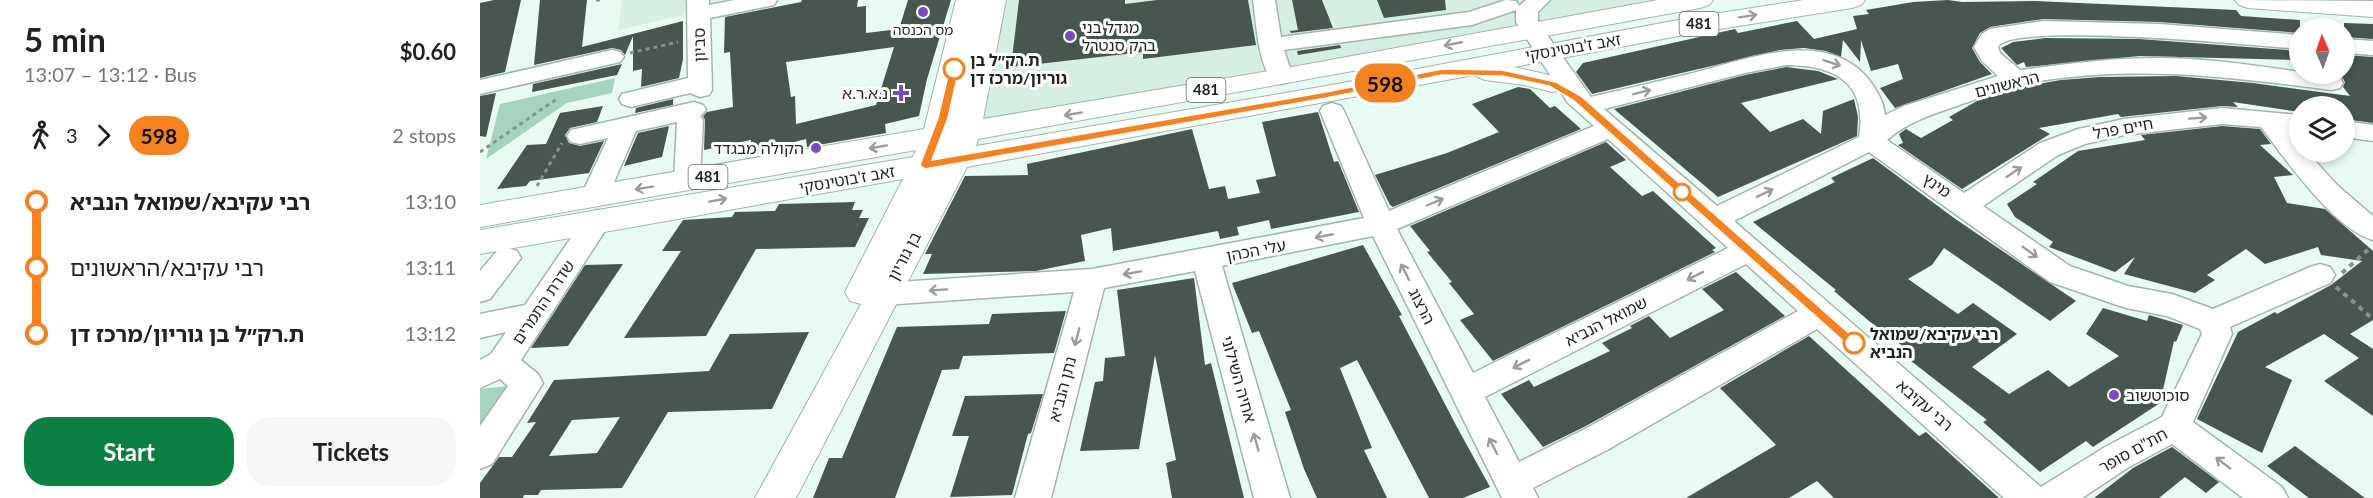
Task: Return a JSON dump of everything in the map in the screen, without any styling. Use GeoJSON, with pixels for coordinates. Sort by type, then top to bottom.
{"type":"FeatureCollection","features":[{"type":"Feature","properties":{"kind":"main road","name":"בן גוריון"},"geometry":{"type":"LineString","coordinates":[[773,498],[876,261],[894,225],[946,149],[943,118],[969,0]]}},
{"type":"Feature","properties":{"kind":"main road","name":"בן גוריון"},"geometry":{"type":"LineString","coordinates":[[773,498],[884,294],[946,149],[976,92],[993,0]]}},
{"type":"Feature","properties":{"kind":"main road"},"geometry":{"type":"LineString","coordinates":[[1588,0],[1613,9],[1635,11]]}},
{"type":"Feature","properties":{"kind":"main road","name":"זאב ז'בוטינסקי"},"geometry":{"type":"LineString","coordinates":[[493,250],[594,204],[687,180],[946,149],[1326,95],[1442,72],[1635,11],[1700,0]]}},
{"type":"Feature","properties":{"kind":"main road","name":"זאב ז'בוטינסקי"},"geometry":{"type":"LineString","coordinates":[[480,216],[524,208],[594,204],[851,178],[946,149],[1281,77],[1852,0]]}},
{"type":"Feature","properties":{"kind":"main road"},"geometry":{"type":"LineString","coordinates":[[2260,0],[2373,9]]}},
{"type":"Feature","properties":{"kind":"main road"},"geometry":{"type":"LineString","coordinates":[[1442,72],[1502,73],[1552,84]]}},
{"type":"Feature","properties":{"kind":"main road"},"geometry":{"type":"LineString","coordinates":[[851,178],[877,185],[890,195],[894,207],[894,225]]}},
{"type":"Feature","properties":{"kind":"street"},"geometry":{"type":"LineString","coordinates":[[698,7],[766,0]]}},
{"type":"Feature","properties":{"kind":"street"},"geometry":{"type":"LineString","coordinates":[[1264,0],[1271,45],[1281,77]]}},
{"type":"Feature","properties":{"kind":"street"},"geometry":{"type":"LineString","coordinates":[[1528,43],[1527,10],[1539,0]]}},
{"type":"Feature","properties":{"kind":"street"},"geometry":{"type":"LineString","coordinates":[[1271,45],[1472,18],[1511,3]]}},
{"type":"Feature","properties":{"kind":"street"},"geometry":{"type":"LineString","coordinates":[[1511,3],[1506,15],[1528,43]]}},
{"type":"Feature","properties":{"kind":"street","name":"סביון"},"geometry":{"type":"LineString","coordinates":[[687,180],[696,101],[698,7]]}},
{"type":"Feature","properties":{"kind":"street"},"geometry":{"type":"LineString","coordinates":[[2014,78],[1990,56],[1986,47],[1990,39],[1998,34],[2013,31],[2085,28],[2289,41]]}},
{"type":"Feature","properties":{"kind":"street","name":"רבי עקיבא"},"geometry":{"type":"LineString","coordinates":[[1528,43],[1536,70],[1552,84],[1581,102]]}},
{"type":"Feature","properties":{"kind":"street","name":"רבי עקיבא"},"geometry":{"type":"LineString","coordinates":[[1528,43],[1581,102],[1610,129],[2029,498]]}},
{"type":"Feature","properties":{"kind":"street"},"geometry":{"type":"LineString","coordinates":[[2355,47],[2373,48]]}},
{"type":"Feature","properties":{"kind":"street"},"geometry":{"type":"LineString","coordinates":[[480,87],[612,57]]}},
{"type":"Feature","properties":{"kind":"street"},"geometry":{"type":"LineString","coordinates":[[1581,102],[1765,62],[1813,58],[1842,66],[1851,71],[1859,82],[1872,106],[1874,122],[1871,141]]}},
{"type":"Feature","properties":{"kind":"street","name":"הראשונים"},"geometry":{"type":"LineString","coordinates":[[1713,219],[1871,141],[1892,122],[1913,112],[2014,78],[2098,68],[2158,65],[2225,69],[2289,77]]}},
{"type":"Feature","properties":{"kind":"street"},"geometry":{"type":"LineString","coordinates":[[632,99],[696,101]]}},
{"type":"Feature","properties":{"kind":"street"},"geometry":{"type":"LineString","coordinates":[[573,136],[621,128],[696,101]]}},
{"type":"Feature","properties":{"kind":"street","name":"הרצוג"},"geometry":{"type":"LineString","coordinates":[[1332,111],[1381,225],[1516,490]]}},
{"type":"Feature","properties":{"kind":"street","name":"חיים פרל"},"geometry":{"type":"LineString","coordinates":[[1966,205],[2049,149],[2078,137],[2184,118],[2222,116],[2289,122]]}},
{"type":"Feature","properties":{"kind":"street"},"geometry":{"type":"LineString","coordinates":[[2268,119],[2309,174],[2352,215],[2373,230]]}},
{"type":"Feature","properties":{"kind":"street","name":"שדרת התמרים"},"geometry":{"type":"LineString","coordinates":[[491,369],[534,315],[594,204],[621,128]]}},
{"type":"Feature","properties":{"kind":"street","name":"עלי הכהן"},"geometry":{"type":"LineString","coordinates":[[884,294],[1092,280],[1381,225],[1610,129]]}},
{"type":"Feature","properties":{"kind":"street"},"geometry":{"type":"LineString","coordinates":[[2355,131],[2373,133]]}},
{"type":"Feature","properties":{"kind":"street","name":"מינץ"},"geometry":{"type":"LineString","coordinates":[[1871,141],[1966,205],[2060,274],[2126,297],[2172,305],[2213,322]]}},
{"type":"Feature","properties":{"kind":"street"},"geometry":{"type":"LineString","coordinates":[[480,291],[493,250]]}},
{"type":"Feature","properties":{"kind":"street","name":"שמואל הנביא"},"geometry":{"type":"LineString","coordinates":[[1465,392],[1748,250]]}},
{"type":"Feature","properties":{"kind":"street","name":"אחיה השילוני"},"geometry":{"type":"LineString","coordinates":[[1206,259],[1272,498]]}},
{"type":"Feature","properties":{"kind":"street"},"geometry":{"type":"LineString","coordinates":[[2174,427],[2217,334],[2213,322],[2330,278]]}},
{"type":"Feature","properties":{"kind":"street","name":"נתן הנביא"},"geometry":{"type":"LineString","coordinates":[[1033,498],[1092,280]]}},
{"type":"Feature","properties":{"kind":"street"},"geometry":{"type":"LineString","coordinates":[[1516,490],[1607,434],[1820,313]]}},
{"type":"Feature","properties":{"kind":"street"},"geometry":{"type":"LineString","coordinates":[[480,326],[534,315]]}},
{"type":"Feature","properties":{"kind":"street"},"geometry":{"type":"LineString","coordinates":[[480,454],[527,383],[491,369]]}},
{"type":"Feature","properties":{"kind":"street","name":"חת\"ם סופר"},"geometry":{"type":"LineString","coordinates":[[2053,498],[2116,457],[2174,427],[2270,498]]}},
{"type":"Feature","properties":{"kind":"path"},"geometry":{"type":"LineString","coordinates":[[596,0],[602,0]]}},
{"type":"Feature","properties":{"kind":"path"},"geometry":{"type":"LineString","coordinates":[[612,57],[699,37]]}},
{"type":"Feature","properties":{"kind":"path"},"geometry":{"type":"LineString","coordinates":[[480,152],[558,98]]}},
{"type":"Feature","properties":{"kind":"path"},"geometry":{"type":"LineString","coordinates":[[524,208],[573,136]]}},
{"type":"Feature","properties":{"kind":"path"},"geometry":{"type":"LineString","coordinates":[[2373,246],[2330,278],[2373,319]]}},
{"type":"Feature","properties":{"kind":"shaded area"},"geometry":{"type":"Polygon","coordinates":[[[622,0],[685,0],[684,15],[618,30],[622,0]]]}},
{"type":"Feature","properties":{"kind":"shaded area"},"geometry":{"type":"Polygon","coordinates":[[[981,0],[1664,0],[951,133],[981,0]]]}},
{"type":"Feature","properties":{"kind":"shaded area"},"geometry":{"type":"Polygon","coordinates":[[[615,78],[612,93],[567,103],[486,159],[500,104],[615,78]]]}},
{"type":"Feature","properties":{"kind":"shaded area"},"geometry":{"type":"Polygon","coordinates":[[[516,385],[480,437],[480,389],[516,385]]]}},
{"type":"Feature","properties":{"kind":"building"},"geometry":{"type":"Polygon","coordinates":[[[494,0],[521,0],[505,72],[480,78],[480,3],[494,0]]]}},
{"type":"Feature","properties":{"kind":"building"},"geometry":{"type":"Polygon","coordinates":[[[540,0],[587,0],[582,47],[683,21],[683,59],[679,78],[641,87],[642,69],[633,71],[633,36],[625,55],[621,50],[612,48],[534,65],[540,0]]]}},
{"type":"Feature","properties":{"kind":"building"},"geometry":{"type":"Polygon","coordinates":[[[802,0],[858,0],[857,7],[866,6],[866,33],[899,29],[908,0],[951,0],[927,79],[919,116],[885,124],[886,133],[807,147],[806,139],[751,153],[751,140],[704,150],[705,120],[703,116],[707,112],[733,107],[730,52],[724,53],[725,17],[802,0]],[[894,47],[786,62],[791,97],[795,96],[796,124],[876,105],[894,47]]]}},
{"type":"Feature","properties":{"kind":"building"},"geometry":{"type":"Polygon","coordinates":[[[1019,0],[1125,0],[1125,4],[1157,0],[1248,0],[1256,45],[1143,59],[1143,52],[1011,67],[1019,0]]]}},
{"type":"Feature","properties":{"kind":"building"},"geometry":{"type":"Polygon","coordinates":[[[1292,0],[1322,0],[1333,28],[1291,33],[1290,31],[1298,30],[1292,0]]]}},
{"type":"Feature","properties":{"kind":"building"},"geometry":{"type":"Polygon","coordinates":[[[1377,0],[1445,0],[1446,10],[1384,18],[1377,0]]]}},
{"type":"Feature","properties":{"kind":"building"},"geometry":{"type":"Polygon","coordinates":[[[2035,1],[2236,10],[2241,16],[2289,19],[2289,32],[2159,22],[2043,19],[1990,27],[1980,33],[1972,48],[1980,62],[1992,74],[1895,108],[1880,88],[1903,79],[1898,64],[1871,71],[1861,40],[1860,62],[1843,40],[1841,57],[1826,51],[1804,48],[1780,50],[1592,94],[1576,72],[1583,63],[1735,29],[1738,33],[1797,21],[1814,39],[1857,29],[1853,16],[1869,14],[1866,10],[1913,2],[2035,1]]]}},
{"type":"Feature","properties":{"kind":"building"},"geometry":{"type":"Polygon","coordinates":[[[2355,23],[2373,24],[2373,39],[2355,38],[2355,23]]]}},
{"type":"Feature","properties":{"kind":"building"},"geometry":{"type":"Polygon","coordinates":[[[2045,38],[2139,39],[2289,50],[2289,60],[2140,56],[2026,67],[2024,62],[2017,65],[2001,48],[2013,42],[2045,38]]]}},
{"type":"Feature","properties":{"kind":"building"},"geometry":{"type":"Polygon","coordinates":[[[1340,45],[1341,48],[1298,55],[1297,51],[1340,45]]]}},
{"type":"Feature","properties":{"kind":"building"},"geometry":{"type":"Polygon","coordinates":[[[2355,56],[2373,57],[2373,123],[2355,121],[2355,96],[2350,96],[2343,87],[2344,84],[2355,84],[2355,56]]]}},
{"type":"Feature","properties":{"kind":"building"},"geometry":{"type":"Polygon","coordinates":[[[622,64],[617,75],[532,92],[533,84],[622,64]]]}},
{"type":"Feature","properties":{"kind":"building"},"geometry":{"type":"Polygon","coordinates":[[[1786,67],[1818,71],[1838,79],[1741,103],[1770,132],[1803,119],[1821,134],[1823,111],[1854,99],[1858,117],[1857,136],[1718,197],[1614,109],[1745,75],[1786,67]]]}},
{"type":"Feature","properties":{"kind":"building"},"geometry":{"type":"Polygon","coordinates":[[[2176,76],[2253,83],[2350,96],[2289,96],[2289,110],[2233,102],[2238,107],[2222,106],[2121,117],[2118,114],[2039,128],[2050,134],[1962,189],[1898,145],[1903,143],[1899,134],[1906,129],[1921,138],[1953,120],[1949,117],[1977,101],[2014,88],[2061,80],[2100,77],[2176,76]]]}},
{"type":"Feature","properties":{"kind":"building"},"geometry":{"type":"Polygon","coordinates":[[[1518,87],[1530,89],[1550,108],[1555,106],[1581,129],[1393,207],[1390,205],[1375,175],[1447,153],[1499,132],[1472,104],[1518,87]]]}},
{"type":"Feature","properties":{"kind":"building"},"geometry":{"type":"Polygon","coordinates":[[[496,93],[486,137],[480,136],[480,96],[496,93]]]}},
{"type":"Feature","properties":{"kind":"building"},"geometry":{"type":"Polygon","coordinates":[[[673,99],[673,105],[635,113],[636,108],[673,99]]]}},
{"type":"Feature","properties":{"kind":"building"},"geometry":{"type":"Polygon","coordinates":[[[603,106],[597,122],[570,128],[565,135],[569,143],[580,146],[604,141],[589,173],[530,181],[526,186],[497,189],[527,145],[546,144],[560,113],[603,106]]]}},
{"type":"Feature","properties":{"kind":"building"},"geometry":{"type":"Polygon","coordinates":[[[1318,112],[1334,162],[1338,161],[1359,212],[1271,229],[1269,220],[1237,227],[1239,235],[1220,239],[1218,231],[1113,251],[1111,228],[1081,235],[1085,261],[1036,271],[923,274],[932,254],[925,254],[965,176],[1028,175],[1027,164],[1192,129],[1209,189],[1225,186],[1228,199],[1260,193],[1256,180],[1276,176],[1262,122],[1318,112]]]}},
{"type":"Feature","properties":{"kind":"building"},"geometry":{"type":"Polygon","coordinates":[[[669,126],[662,157],[624,166],[638,133],[669,126]]]}},
{"type":"Feature","properties":{"kind":"building"},"geometry":{"type":"Polygon","coordinates":[[[2222,126],[2260,129],[2271,144],[2260,145],[2293,175],[2274,177],[2287,203],[2325,209],[2373,251],[2373,320],[2350,334],[2373,349],[2373,416],[2324,381],[2359,358],[2324,334],[2265,367],[2292,380],[2262,453],[2197,419],[2238,332],[2331,285],[2362,261],[2321,255],[2318,247],[2265,264],[2246,249],[2207,275],[2215,280],[2195,293],[2124,274],[2135,257],[2115,272],[2049,247],[2053,242],[2015,217],[2007,204],[2037,184],[2033,182],[2078,151],[2145,140],[2141,135],[2222,126]]]}},
{"type":"Feature","properties":{"kind":"building"},"geometry":{"type":"Polygon","coordinates":[[[1606,142],[1626,160],[1610,167],[1642,196],[1653,191],[1716,248],[1712,250],[1715,252],[1493,361],[1460,320],[1474,314],[1449,283],[1452,282],[1427,252],[1430,251],[1410,226],[1606,142]]]}},
{"type":"Feature","properties":{"kind":"building"},"geometry":{"type":"Polygon","coordinates":[[[1873,158],[1954,218],[2076,301],[2050,321],[1944,248],[1932,265],[1908,279],[1958,314],[1973,303],[2017,334],[1972,367],[2009,394],[2048,370],[2069,387],[2119,356],[2086,334],[2103,308],[2147,321],[2149,315],[2183,325],[2176,342],[2174,341],[2160,403],[2093,447],[2086,441],[2040,472],[1983,422],[1987,420],[1902,354],[1908,350],[1869,321],[1834,291],[1836,290],[1753,222],[1835,182],[1831,178],[1873,158]]]}},
{"type":"Feature","properties":{"kind":"building"},"geometry":{"type":"Polygon","coordinates":[[[855,202],[852,210],[863,210],[859,218],[869,218],[855,247],[756,249],[706,336],[624,338],[681,251],[662,251],[683,220],[732,217],[735,212],[775,211],[779,204],[855,202]]]}},
{"type":"Feature","properties":{"kind":"building"},"geometry":{"type":"Polygon","coordinates":[[[1363,245],[1402,315],[1399,316],[1490,487],[1463,498],[1429,498],[1357,360],[1340,368],[1372,448],[1364,450],[1387,498],[1317,498],[1304,469],[1285,412],[1291,410],[1259,331],[1252,333],[1232,283],[1363,245]]]}},
{"type":"Feature","properties":{"kind":"building"},"geometry":{"type":"Polygon","coordinates":[[[623,264],[568,346],[531,348],[585,265],[623,264]]]}},
{"type":"Feature","properties":{"kind":"building"},"geometry":{"type":"Polygon","coordinates":[[[1736,272],[1785,316],[1584,427],[1543,447],[1501,394],[1529,380],[1534,387],[1610,351],[1602,343],[1632,328],[1630,326],[1649,316],[1670,338],[1724,310],[1702,289],[1736,272]]]}},
{"type":"Feature","properties":{"kind":"building"},"geometry":{"type":"Polygon","coordinates":[[[1194,278],[1205,365],[1211,363],[1244,498],[1172,498],[1166,463],[1176,460],[1155,355],[1139,449],[1080,451],[1095,382],[1103,381],[1105,358],[1125,356],[1117,290],[1194,278]]]}},
{"type":"Feature","properties":{"kind":"building"},"geometry":{"type":"Polygon","coordinates":[[[1066,311],[1054,353],[963,356],[959,369],[942,370],[895,498],[813,498],[829,458],[842,458],[897,327],[989,324],[992,314],[1066,311]]]}},
{"type":"Feature","properties":{"kind":"building"},"geometry":{"type":"Polygon","coordinates":[[[809,332],[772,409],[668,412],[622,488],[541,490],[538,495],[524,495],[523,498],[480,498],[480,483],[499,457],[512,457],[536,422],[527,423],[554,380],[709,371],[730,334],[809,332]],[[620,417],[572,420],[549,456],[597,453],[620,417]]]}},
{"type":"Feature","properties":{"kind":"building"},"geometry":{"type":"Polygon","coordinates":[[[1809,336],[1919,436],[1926,432],[1999,498],[1834,498],[1817,481],[1789,498],[1686,498],[1776,445],[1720,388],[1809,336]]]}},
{"type":"Feature","properties":{"kind":"building"},"geometry":{"type":"Polygon","coordinates":[[[1043,394],[1031,433],[1028,434],[1012,495],[950,497],[969,436],[952,436],[965,396],[1043,394]]]}},
{"type":"Feature","properties":{"kind":"building"},"geometry":{"type":"Polygon","coordinates":[[[2295,446],[2365,498],[2309,498],[2267,466],[2295,446]]]}},
{"type":"Feature","properties":{"kind":"building"},"geometry":{"type":"Polygon","coordinates":[[[2172,447],[2219,482],[2206,493],[2185,477],[2159,498],[2094,498],[2133,468],[2172,447]]]}},
{"type":"Feature","properties":{"kind":"bus line","name":"598"},"geometry":{"type":"LineString","coordinates":[[954,69],[943,118],[925,165],[1326,95],[1442,72],[1502,73],[1552,84],[1577,98],[1854,343]]}},
{"type":"Feature","properties":{"kind":"place","name":"מס הכנסה"},"geometry":{"type":"Point","coordinates":[923,12]}},
{"type":"Feature","properties":{"kind":"place","name":"מגדל בני ברק סנטרל"},"geometry":{"type":"Point","coordinates":[1070,36]}},
{"type":"Feature","properties":{"kind":"place","name":"ת.רק״ל בן גוריון/מרכז דן"},"geometry":{"type":"Point","coordinates":[954,69]}},
{"type":"Feature","properties":{"kind":"place","name":"נ.א.ר.א"},"geometry":{"type":"Point","coordinates":[901,93]}},
{"type":"Feature","properties":{"kind":"place","name":"הקולה מבגדד"},"geometry":{"type":"Point","coordinates":[816,148]}},
{"type":"Feature","properties":{"kind":"place","name":"רבי עקיבא/שמואל הנביא"},"geometry":{"type":"Point","coordinates":[1854,343]}},
{"type":"Feature","properties":{"kind":"place","name":"סוכוטשוב"},"geometry":{"type":"Point","coordinates":[2114,395]}}]}
